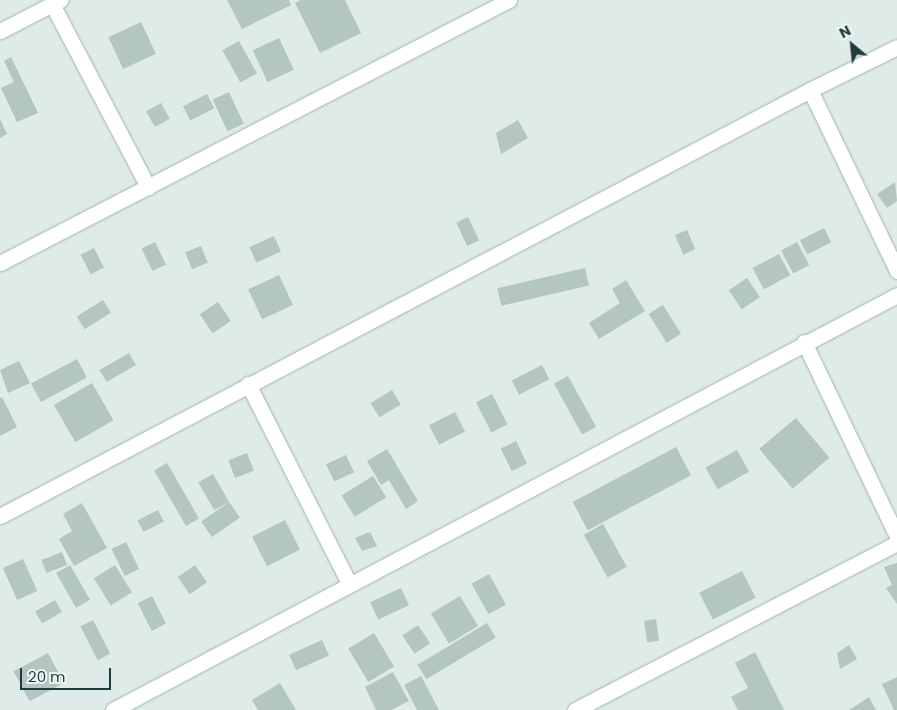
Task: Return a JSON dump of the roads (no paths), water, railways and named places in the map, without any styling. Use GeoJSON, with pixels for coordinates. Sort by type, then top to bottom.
{"type":"FeatureCollection","features":[{"type":"Feature","properties":{"kind":"street"},"geometry":{"type":"LineString","coordinates":[[0,263],[509,0]]}},
{"type":"Feature","properties":{"kind":"street"},"geometry":{"type":"LineString","coordinates":[[0,30],[56,2],[148,187]]}},
{"type":"Feature","properties":{"kind":"street"},"geometry":{"type":"LineString","coordinates":[[0,516],[810,90],[897,47]]}},
{"type":"Feature","properties":{"kind":"street"},"geometry":{"type":"LineString","coordinates":[[810,90],[897,271]]}},
{"type":"Feature","properties":{"kind":"street"},"geometry":{"type":"LineString","coordinates":[[113,710],[804,342],[897,295]]}},
{"type":"Feature","properties":{"kind":"street"},"geometry":{"type":"LineString","coordinates":[[804,342],[897,536]]}},
{"type":"Feature","properties":{"kind":"street"},"geometry":{"type":"LineString","coordinates":[[248,384],[349,583]]}},
{"type":"Feature","properties":{"kind":"street"},"geometry":{"type":"LineString","coordinates":[[575,710],[897,543]]}}]}
